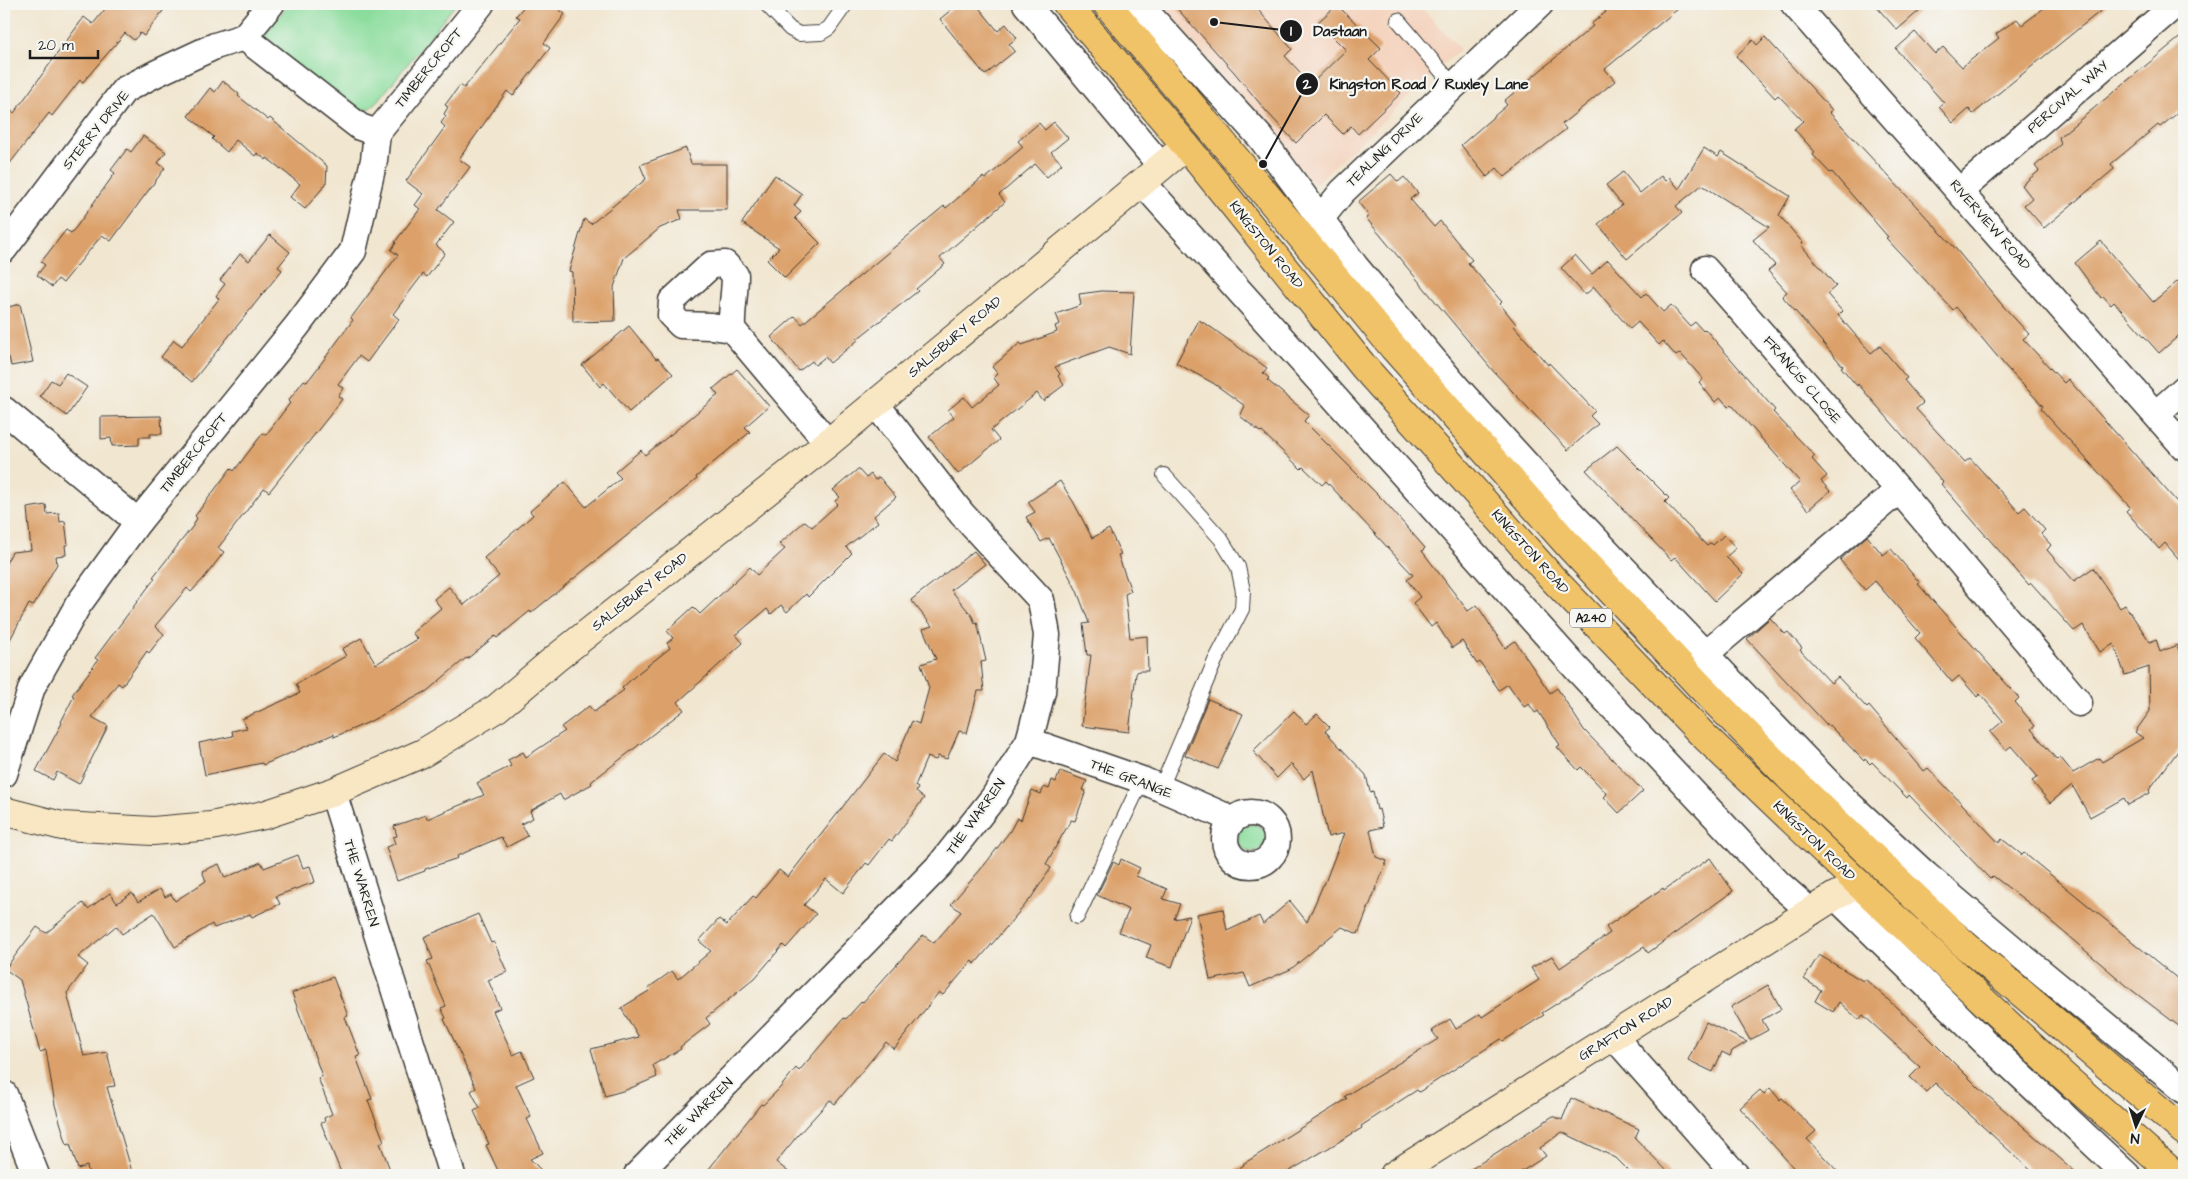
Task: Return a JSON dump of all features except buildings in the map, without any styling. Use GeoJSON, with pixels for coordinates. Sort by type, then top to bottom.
{"type":"FeatureCollection","features":[{"type":"Feature","properties":{"kind":"highway","name":"KINGSTON ROAD"},"geometry":{"type":"LineString","coordinates":[[1068,4],[1186,146],[1364,367],[1552,579],[1701,733],[1847,890],[2058,1071],[2175,1175]]}},
{"type":"Feature","properties":{"kind":"highway","name":"KINGSTON ROAD"},"geometry":{"type":"LineString","coordinates":[[1107,4],[1399,355],[1546,521],[1699,686],[1789,777],[1965,945],[2184,1131]]}},
{"type":"Feature","properties":{"kind":"street"},"geometry":{"type":"LineString","coordinates":[[271,4],[244,37],[360,127],[377,133]]}},
{"type":"Feature","properties":{"kind":"street","name":"TIMBERCROFT"},"geometry":{"type":"LineString","coordinates":[[4,774],[32,687],[78,605],[138,522],[297,326],[353,251],[374,160],[377,133],[481,4]]}},
{"type":"Feature","properties":{"kind":"street"},"geometry":{"type":"LineString","coordinates":[[1026,4],[1152,174],[1576,668],[1778,883],[1811,912]]}},
{"type":"Feature","properties":{"kind":"street"},"geometry":{"type":"LineString","coordinates":[[1140,4],[1260,138],[1355,266],[1458,389],[1565,507],[1705,654],[1848,802],[1926,875],[2184,1090]]}},
{"type":"Feature","properties":{"kind":"street","name":"TEALING DRIVE"},"geometry":{"type":"LineString","coordinates":[[1321,218],[1342,192],[1540,4]]}},
{"type":"Feature","properties":{"kind":"street","name":"RIVERVIEW ROAD"},"geometry":{"type":"LineString","coordinates":[[1794,4],[2184,447]]}},
{"type":"Feature","properties":{"kind":"street","name":"PERCIVAL WAY"},"geometry":{"type":"LineString","coordinates":[[1960,191],[2176,4]]}},
{"type":"Feature","properties":{"kind":"street","name":"STERRY DRIVE"},"geometry":{"type":"LineString","coordinates":[[4,249],[124,90],[215,46],[244,37]]}},
{"type":"Feature","properties":{"kind":"street","name":"SALISBURY ROAD"},"geometry":{"type":"LineString","coordinates":[[4,811],[62,826],[153,831],[211,826],[264,815],[333,792],[423,753],[497,708],[562,653],[828,443],[1186,146]]}},
{"type":"Feature","properties":{"kind":"street","name":"FRANCIS CLOSE"},"geometry":{"type":"LineString","coordinates":[[1705,269],[1899,490],[2078,703]]}},
{"type":"Feature","properties":{"kind":"street"},"geometry":{"type":"LineString","coordinates":[[732,329],[828,443]]}},
{"type":"Feature","properties":{"kind":"street"},"geometry":{"type":"LineString","coordinates":[[2156,414],[2184,389]]}},
{"type":"Feature","properties":{"kind":"street","name":"THE WARREN"},"geometry":{"type":"LineString","coordinates":[[637,1175],[940,865],[994,797],[1028,741],[1042,692],[1047,635],[1041,600],[962,514],[875,403]]}},
{"type":"Feature","properties":{"kind":"street"},"geometry":{"type":"LineString","coordinates":[[4,410],[138,522]]}},
{"type":"Feature","properties":{"kind":"street"},"geometry":{"type":"LineString","coordinates":[[1705,654],[1899,490]]}},
{"type":"Feature","properties":{"kind":"street","name":"THE GRANGE"},"geometry":{"type":"LineString","coordinates":[[1028,741],[1151,785],[1220,814],[1231,822]]}},
{"type":"Feature","properties":{"kind":"street","name":"THE WARREN"},"geometry":{"type":"LineString","coordinates":[[333,792],[452,1175]]}},
{"type":"Feature","properties":{"kind":"street"},"geometry":{"type":"LineString","coordinates":[[1847,890],[1985,1042],[2127,1175]]}},
{"type":"Feature","properties":{"kind":"street","name":"GRAFTON ROAD"},"geometry":{"type":"LineString","coordinates":[[1394,1175],[1847,890]]}},
{"type":"Feature","properties":{"kind":"street"},"geometry":{"type":"LineString","coordinates":[[1614,1036],[1736,1175]]}},
{"type":"Feature","properties":{"kind":"street"},"geometry":{"type":"LineString","coordinates":[[4,1094],[36,1175]]}},
{"type":"Feature","properties":{"kind":"lane"},"geometry":{"type":"LineString","coordinates":[[766,4],[790,29],[799,34],[820,33],[829,28],[846,4]]}},
{"type":"Feature","properties":{"kind":"lane"},"geometry":{"type":"LineString","coordinates":[[1398,20],[1454,85]]}},
{"type":"Feature","properties":{"kind":"lane"},"geometry":{"type":"LineString","coordinates":[[1077,917],[1151,785],[1242,609],[1242,591],[1238,567],[1220,539],[1164,475]]}},
{"type":"Feature","properties":{"kind":"shaded area"},"geometry":{"type":"Polygon","coordinates":[[[1161,4],[1418,4],[1460,49],[1314,185],[1161,4]]]}},
{"type":"Feature","properties":{"kind":"green space"},"geometry":{"type":"Polygon","coordinates":[[[289,4],[456,4],[378,101],[370,108],[354,112],[260,41],[289,4]]]}},
{"type":"Feature","properties":{"kind":"green space"},"geometry":{"type":"Polygon","coordinates":[[[1252,824],[1262,828],[1266,838],[1262,848],[1252,852],[1242,848],[1238,838],[1242,828],[1252,824]]]}},
{"type":"Feature","properties":{"kind":"place","name":"Dastaan"},"geometry":{"type":"Point","coordinates":[1214,22]}},
{"type":"Feature","properties":{"kind":"place","name":"Kingston Road / Ruxley Lane"},"geometry":{"type":"Point","coordinates":[1263,164]}}]}
